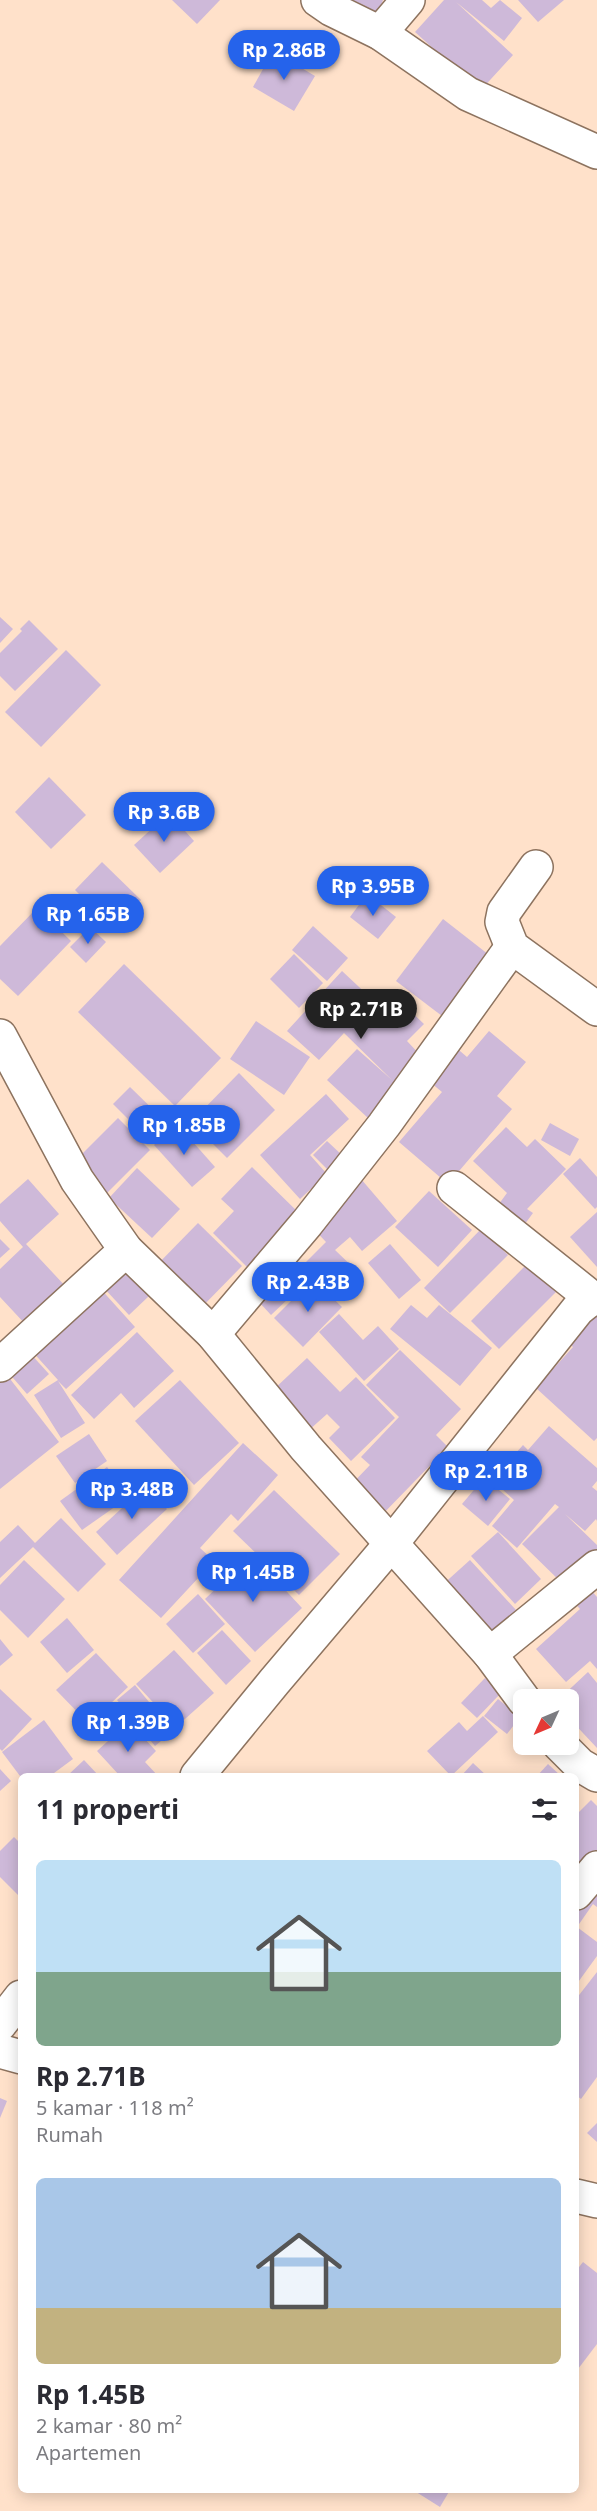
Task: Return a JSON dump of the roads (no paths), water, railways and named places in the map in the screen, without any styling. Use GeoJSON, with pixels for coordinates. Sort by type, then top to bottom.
{"type":"FeatureCollection","features":[{"type":"Feature","properties":{"kind":"street"},"geometry":{"type":"LineString","coordinates":[[318,0],[331,9],[380,33],[468,94],[597,152]]}},
{"type":"Feature","properties":{"kind":"street"},"geometry":{"type":"LineString","coordinates":[[380,33],[408,0]]}},
{"type":"Feature","properties":{"kind":"street"},"geometry":{"type":"LineString","coordinates":[[536,867],[504,912],[502,922],[512,947],[597,1009]]}},
{"type":"Feature","properties":{"kind":"street"},"geometry":{"type":"LineString","coordinates":[[213,1334],[307,1223],[384,1125],[512,947]]}},
{"type":"Feature","properties":{"kind":"street"},"geometry":{"type":"LineString","coordinates":[[0,1036],[77,1180],[126,1250],[213,1334],[306,1448],[490,1654],[516,1689]]}},
{"type":"Feature","properties":{"kind":"street"},"geometry":{"type":"LineString","coordinates":[[199,1773],[273,1682],[391,1544],[578,1309],[595,1298],[454,1188]]}},
{"type":"Feature","properties":{"kind":"street"},"geometry":{"type":"LineString","coordinates":[[0,1365],[126,1250]]}},
{"type":"Feature","properties":{"kind":"street"},"geometry":{"type":"LineString","coordinates":[[490,1654],[597,1567]]}},
{"type":"Feature","properties":{"kind":"street"},"geometry":{"type":"LineString","coordinates":[[570,1755],[580,1765],[597,1775]]}},
{"type":"Feature","properties":{"kind":"street"},"geometry":{"type":"LineString","coordinates":[[579,1889],[597,1868]]}},
{"type":"Feature","properties":{"kind":"street"},"geometry":{"type":"LineString","coordinates":[[0,2024],[18,2001]]}},
{"type":"Feature","properties":{"kind":"street"},"geometry":{"type":"LineString","coordinates":[[0,2051],[18,2056]]}},
{"type":"Feature","properties":{"kind":"street"},"geometry":{"type":"LineString","coordinates":[[579,2197],[597,2201]]}}]}
